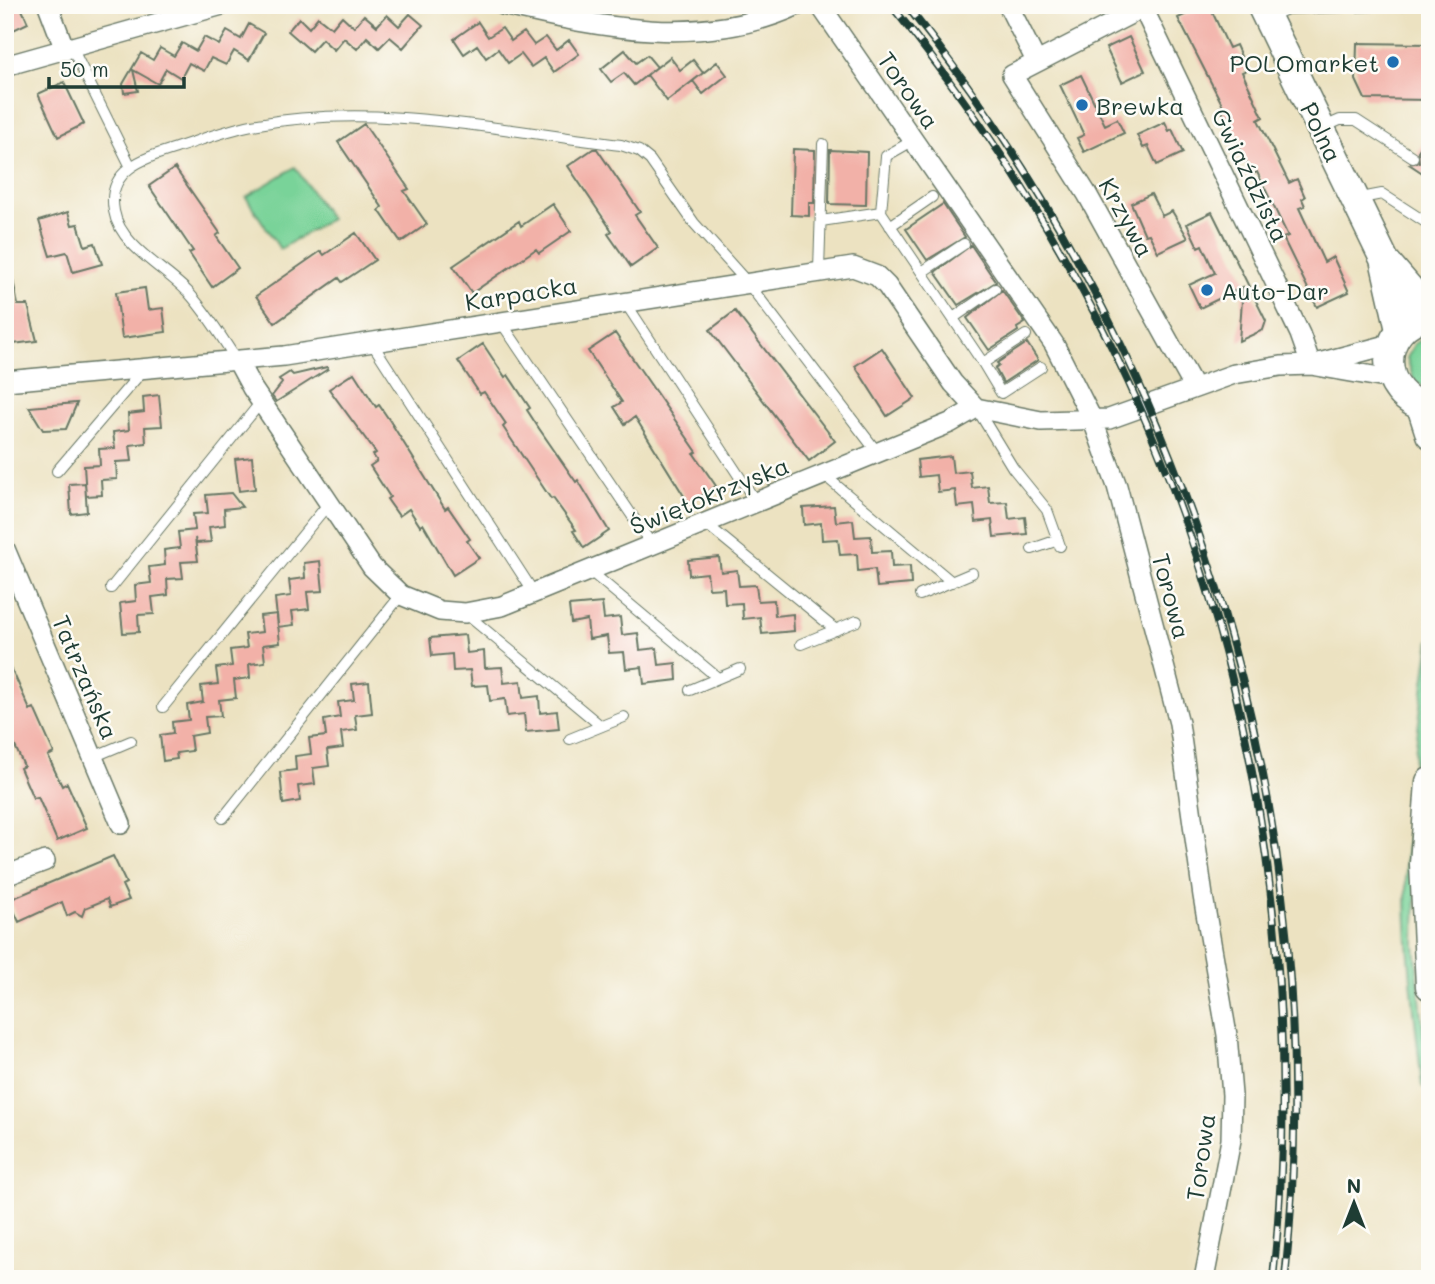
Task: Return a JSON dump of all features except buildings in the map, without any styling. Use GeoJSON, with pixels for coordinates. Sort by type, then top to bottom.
{"type":"FeatureCollection","features":[{"type":"Feature","properties":{"kind":"street"},"geometry":{"type":"LineString","coordinates":[[48,5],[69,49]]}},
{"type":"Feature","properties":{"kind":"street"},"geometry":{"type":"LineString","coordinates":[[5,66],[222,5]]}},
{"type":"Feature","properties":{"kind":"street"},"geometry":{"type":"LineString","coordinates":[[510,6],[590,24],[707,31],[752,24],[798,5]]}},
{"type":"Feature","properties":{"kind":"street","name":"Torowa"},"geometry":{"type":"LineString","coordinates":[[820,5],[1041,325],[1093,421],[1125,514],[1179,723],[1203,896],[1226,1025],[1232,1095],[1231,1140],[1205,1279]]}},
{"type":"Feature","properties":{"kind":"street"},"geometry":{"type":"LineString","coordinates":[[1009,5],[1036,61],[1146,6]]}},
{"type":"Feature","properties":{"kind":"street","name":"Gwiaździsta"},"geometry":{"type":"LineString","coordinates":[[1146,6],[1300,334],[1311,365]]}},
{"type":"Feature","properties":{"kind":"street","name":"Polna"},"geometry":{"type":"LineString","coordinates":[[1264,12],[1384,259],[1430,314]]}},
{"type":"Feature","properties":{"kind":"street","name":"Krzywa"},"geometry":{"type":"LineString","coordinates":[[1036,61],[1012,75],[1087,194],[1194,387]]}},
{"type":"Feature","properties":{"kind":"street","name":"Polna"},"geometry":{"type":"LineString","coordinates":[[1384,259],[1395,337],[1388,361],[1391,379]]}},
{"type":"Feature","properties":{"kind":"street","name":"Karpacka"},"geometry":{"type":"LineString","coordinates":[[5,381],[237,362],[819,270],[853,267],[877,276],[887,286],[953,383],[976,408]]}},
{"type":"Feature","properties":{"kind":"street"},"geometry":{"type":"LineString","coordinates":[[1311,365],[1395,337],[1414,320],[1430,314]]}},
{"type":"Feature","properties":{"kind":"street","name":"Świętokrzyska"},"geometry":{"type":"LineString","coordinates":[[237,362],[372,568],[401,595],[429,608],[464,613],[502,606],[877,452],[976,408]]}},
{"type":"Feature","properties":{"kind":"street"},"geometry":{"type":"LineString","coordinates":[[976,408],[1041,421],[1093,421],[1126,414],[1194,387],[1256,369],[1311,365],[1391,379],[1403,396],[1425,407],[1430,434]]}},
{"type":"Feature","properties":{"kind":"street","name":"Tatrzańska"},"geometry":{"type":"LineString","coordinates":[[5,549],[121,824]]}},
{"type":"Feature","properties":{"kind":"street"},"geometry":{"type":"LineString","coordinates":[[1430,782],[1424,864],[1430,986]]}},
{"type":"Feature","properties":{"kind":"street"},"geometry":{"type":"LineString","coordinates":[[5,876],[45,860]]}},
{"type":"Feature","properties":{"kind":"lane"},"geometry":{"type":"LineString","coordinates":[[1264,12],[1405,5]]}},
{"type":"Feature","properties":{"kind":"lane"},"geometry":{"type":"LineString","coordinates":[[69,49],[130,165]]}},
{"type":"Feature","properties":{"kind":"lane"},"geometry":{"type":"LineString","coordinates":[[237,362],[191,295],[118,225],[113,199],[116,186],[130,165],[144,158],[252,125],[356,115],[460,121],[621,145],[639,151],[650,160],[694,223],[747,282],[877,452]]}},
{"type":"Feature","properties":{"kind":"lane"},"geometry":{"type":"LineString","coordinates":[[1321,129],[1340,120],[1356,120],[1413,157]]}},
{"type":"Feature","properties":{"kind":"lane"},"geometry":{"type":"LineString","coordinates":[[914,140],[886,156],[881,212],[1001,393],[1041,367]]}},
{"type":"Feature","properties":{"kind":"lane"},"geometry":{"type":"LineString","coordinates":[[819,270],[822,144]]}},
{"type":"Feature","properties":{"kind":"lane"},"geometry":{"type":"LineString","coordinates":[[1355,200],[1382,194],[1430,225]]}},
{"type":"Feature","properties":{"kind":"lane"},"geometry":{"type":"LineString","coordinates":[[890,226],[932,197]]}},
{"type":"Feature","properties":{"kind":"lane"},"geometry":{"type":"LineString","coordinates":[[821,221],[881,212]]}},
{"type":"Feature","properties":{"kind":"lane"},"geometry":{"type":"LineString","coordinates":[[922,272],[964,244]]}},
{"type":"Feature","properties":{"kind":"lane"},"geometry":{"type":"LineString","coordinates":[[953,318],[995,289]]}},
{"type":"Feature","properties":{"kind":"lane"},"geometry":{"type":"LineString","coordinates":[[625,301],[756,502]]}},
{"type":"Feature","properties":{"kind":"lane"},"geometry":{"type":"LineString","coordinates":[[501,321],[652,545]]}},
{"type":"Feature","properties":{"kind":"lane"},"geometry":{"type":"LineString","coordinates":[[983,363],[1026,335]]}},
{"type":"Feature","properties":{"kind":"lane"},"geometry":{"type":"LineString","coordinates":[[371,342],[534,593]]}},
{"type":"Feature","properties":{"kind":"lane"},"geometry":{"type":"LineString","coordinates":[[57,471],[144,369]]}},
{"type":"Feature","properties":{"kind":"lane"},"geometry":{"type":"LineString","coordinates":[[111,588],[261,402]]}},
{"type":"Feature","properties":{"kind":"lane"},"geometry":{"type":"LineString","coordinates":[[976,408],[1013,468],[1047,510],[1059,543],[1032,549]]}},
{"type":"Feature","properties":{"kind":"lane"},"geometry":{"type":"LineString","coordinates":[[824,474],[952,582]]}},
{"type":"Feature","properties":{"kind":"lane"},"geometry":{"type":"LineString","coordinates":[[163,707],[329,503]]}},
{"type":"Feature","properties":{"kind":"lane"},"geometry":{"type":"LineString","coordinates":[[705,523],[836,629]]}},
{"type":"Feature","properties":{"kind":"lane"},"geometry":{"type":"LineString","coordinates":[[590,570],[718,678]]}},
{"type":"Feature","properties":{"kind":"lane"},"geometry":{"type":"LineString","coordinates":[[920,595],[972,573]]}},
{"type":"Feature","properties":{"kind":"lane"},"geometry":{"type":"LineString","coordinates":[[223,818],[401,595]]}},
{"type":"Feature","properties":{"kind":"lane"},"geometry":{"type":"LineString","coordinates":[[464,613],[601,726]]}},
{"type":"Feature","properties":{"kind":"lane"},"geometry":{"type":"LineString","coordinates":[[801,644],[857,621]]}},
{"type":"Feature","properties":{"kind":"lane"},"geometry":{"type":"LineString","coordinates":[[690,690],[740,669]]}},
{"type":"Feature","properties":{"kind":"lane"},"geometry":{"type":"LineString","coordinates":[[570,739],[624,717]]}},
{"type":"Feature","properties":{"kind":"lane"},"geometry":{"type":"LineString","coordinates":[[93,757],[131,741]]}},
{"type":"Feature","properties":{"kind":"green space"},"geometry":{"type":"Polygon","coordinates":[[[295,167],[330,219],[280,249],[246,197],[295,167]]]}},
{"type":"Feature","properties":{"kind":"green space"},"geometry":{"type":"Polygon","coordinates":[[[1430,335],[1430,390],[1414,381],[1407,358],[1414,344],[1430,335]]]}},
{"type":"Feature","properties":{"kind":"green space"},"geometry":{"type":"Polygon","coordinates":[[[1430,639],[1430,694],[1417,806],[1415,945],[1429,1092],[1422,1086],[1407,926],[1406,873],[1411,785],[1430,639]]]}},
{"type":"Feature","properties":{"kind":"railway"},"geometry":{"type":"LineString","coordinates":[[891,5],[981,126],[1062,254],[1123,372],[1175,494],[1216,620],[1248,750],[1269,881],[1281,1014],[1282,1147],[1273,1279]]}},
{"type":"Feature","properties":{"kind":"railway"},"geometry":{"type":"LineString","coordinates":[[906,5],[1007,143],[1093,290],[1165,444],[1222,604],[1262,769],[1287,938],[1294,1108],[1285,1279]]}},
{"type":"Feature","properties":{"kind":"place","name":"POLOmarket"},"geometry":{"type":"Point","coordinates":[1393,62]}},
{"type":"Feature","properties":{"kind":"place","name":"Brewka"},"geometry":{"type":"Point","coordinates":[1082,105]}},
{"type":"Feature","properties":{"kind":"place","name":"Auto-Dar"},"geometry":{"type":"Point","coordinates":[1207,290]}}]}
